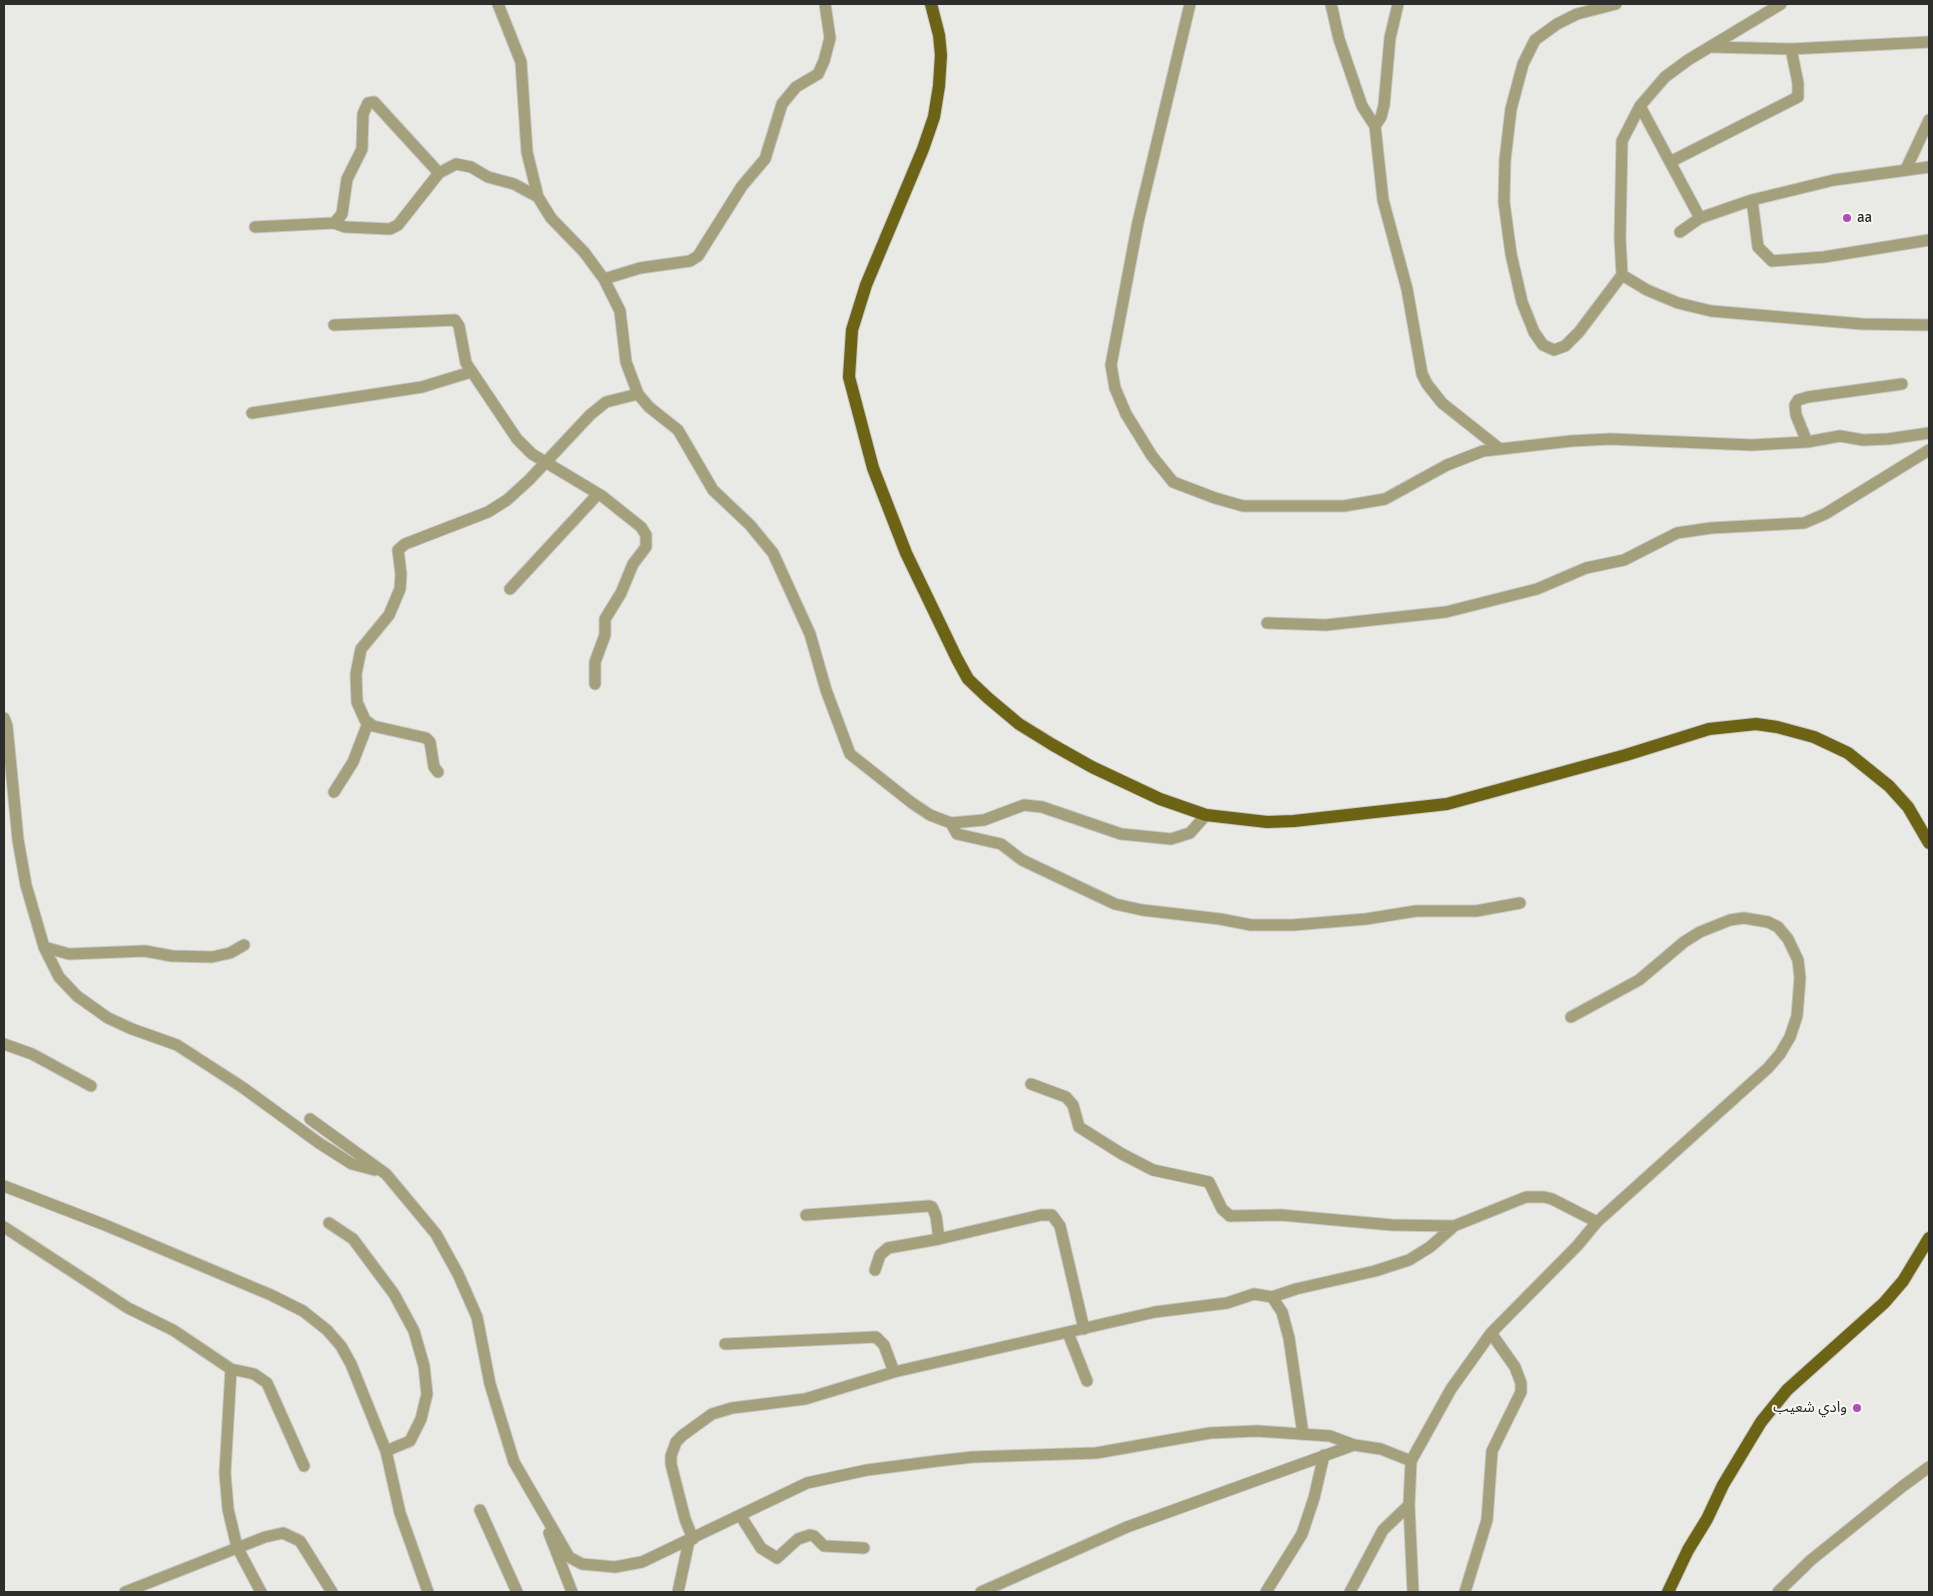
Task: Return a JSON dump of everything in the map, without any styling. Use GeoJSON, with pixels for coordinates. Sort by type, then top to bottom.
{"type":"FeatureCollection","features":[{"type":"Feature","properties":{"kind":"main road"},"geometry":{"type":"LineString","coordinates":[[931,4],[939,36],[941,55],[940,86],[934,117],[866,285],[850,344],[849,377],[874,468],[906,553],[968,679],[1019,724],[1084,762],[1160,799],[1206,815],[1245,820],[1294,821],[1447,804],[1626,755],[1709,729],[1756,724],[1814,737],[1848,753],[1883,781],[1908,807],[1929,843]]}},
{"type":"Feature","properties":{"kind":"main road"},"geometry":{"type":"LineString","coordinates":[[1668,1592],[1688,1550],[1707,1519],[1723,1486],[1761,1422],[1787,1390],[1884,1303],[1908,1274],[1929,1238]]}},
{"type":"Feature","properties":{"kind":"street"},"geometry":{"type":"LineString","coordinates":[[498,4],[522,62],[527,152],[538,197],[551,218],[584,252],[604,279],[620,311],[626,362],[638,394],[650,407],[678,430],[713,490],[750,525],[773,553],[810,634],[826,690],[850,754],[923,811],[951,823],[984,820],[1015,807],[1035,806],[1121,834],[1171,839],[1190,833],[1206,815]]}},
{"type":"Feature","properties":{"kind":"street"},"geometry":{"type":"LineString","coordinates":[[604,279],[640,268],[690,261],[698,256],[742,186],[765,159],[782,104],[796,87],[818,74],[824,61],[830,38],[825,4]]}},
{"type":"Feature","properties":{"kind":"street"},"geometry":{"type":"LineString","coordinates":[[1190,4],[1138,222],[1111,365],[1118,400],[1152,456],[1173,482],[1229,503],[1243,506],[1330,506],[1374,502],[1396,493],[1453,462],[1483,451],[1571,441],[1610,439],[1752,445],[1807,442],[1840,436],[1863,440],[1888,439],[1929,433]]}},
{"type":"Feature","properties":{"kind":"street"},"geometry":{"type":"LineString","coordinates":[[1330,4],[1339,39],[1362,106],[1375,126],[1383,200],[1407,289],[1422,374],[1427,384],[1442,403],[1500,449]]}},
{"type":"Feature","properties":{"kind":"street"},"geometry":{"type":"LineString","coordinates":[[1375,126],[1381,117],[1384,105],[1390,38],[1398,4]]}},
{"type":"Feature","properties":{"kind":"street"},"geometry":{"type":"LineString","coordinates":[[1616,4],[1577,14],[1557,24],[1535,40],[1529,50],[1515,87],[1511,109],[1505,160],[1504,202],[1518,288],[1534,332],[1543,345],[1554,350],[1568,344],[1622,275],[1620,238],[1621,148],[1627,127],[1640,106],[1666,77],[1781,4]]}},
{"type":"Feature","properties":{"kind":"street"},"geometry":{"type":"LineString","coordinates":[[1712,47],[1791,49],[1929,42]]}},
{"type":"Feature","properties":{"kind":"street"},"geometry":{"type":"LineString","coordinates":[[1670,162],[1798,97],[1798,83],[1791,49]]}},
{"type":"Feature","properties":{"kind":"street"},"geometry":{"type":"LineString","coordinates":[[334,223],[342,214],[347,179],[362,149],[363,114],[368,104],[374,102],[439,173]]}},
{"type":"Feature","properties":{"kind":"street"},"geometry":{"type":"LineString","coordinates":[[1640,106],[1700,218]]}},
{"type":"Feature","properties":{"kind":"street"},"geometry":{"type":"LineString","coordinates":[[1906,169],[1929,120]]}},
{"type":"Feature","properties":{"kind":"street"},"geometry":{"type":"LineString","coordinates":[[254,227],[334,223],[345,227],[361,229],[390,229],[398,225],[439,173],[456,164],[471,167],[488,178],[514,184],[538,197]]}},
{"type":"Feature","properties":{"kind":"street"},"geometry":{"type":"LineString","coordinates":[[1680,232],[1700,218],[1752,200],[1834,180],[1929,167]]}},
{"type":"Feature","properties":{"kind":"street"},"geometry":{"type":"LineString","coordinates":[[1752,200],[1758,247],[1772,261],[1824,257],[1929,240]]}},
{"type":"Feature","properties":{"kind":"street"},"geometry":{"type":"LineString","coordinates":[[1622,275],[1648,290],[1678,303],[1711,312],[1862,324],[1929,325]]}},
{"type":"Feature","properties":{"kind":"street"},"geometry":{"type":"LineString","coordinates":[[334,325],[455,320],[459,326],[466,363],[517,439],[532,454],[598,494],[638,524],[646,540],[646,547],[633,564],[621,593],[605,619],[605,635],[595,662],[595,684]]}},
{"type":"Feature","properties":{"kind":"street"},"geometry":{"type":"LineString","coordinates":[[252,413],[357,399],[393,390],[429,386],[471,372]]}},
{"type":"Feature","properties":{"kind":"street"},"geometry":{"type":"LineString","coordinates":[[1807,442],[1796,415],[1798,400],[1902,384]]}},
{"type":"Feature","properties":{"kind":"street"},"geometry":{"type":"LineString","coordinates":[[438,772],[434,767],[430,742],[426,738],[378,728],[368,723],[357,702],[358,659],[365,643],[378,629],[396,603],[401,574],[398,550],[405,544],[488,512],[507,500],[525,485],[590,415],[606,402],[638,394]]}},
{"type":"Feature","properties":{"kind":"street"},"geometry":{"type":"LineString","coordinates":[[1267,623],[1306,626],[1332,625],[1446,612],[1537,589],[1586,568],[1624,560],[1677,533],[1711,528],[1804,523],[1825,514],[1929,450]]}},
{"type":"Feature","properties":{"kind":"street"},"geometry":{"type":"LineString","coordinates":[[510,589],[598,494]]}},
{"type":"Feature","properties":{"kind":"street"},"geometry":{"type":"LineString","coordinates":[[4,718],[7,726],[18,840],[26,885],[44,947],[59,977],[77,996],[108,1018],[132,1030],[177,1045],[242,1087],[344,1159],[364,1168],[379,1170]]}},
{"type":"Feature","properties":{"kind":"street"},"geometry":{"type":"LineString","coordinates":[[334,792],[353,762],[368,723]]}},
{"type":"Feature","properties":{"kind":"street"},"geometry":{"type":"LineString","coordinates":[[951,823],[958,834],[1001,844],[1022,860],[1115,904],[1142,910],[1225,919],[1251,926],[1293,925],[1416,911],[1476,912],[1520,903]]}},
{"type":"Feature","properties":{"kind":"street"},"geometry":{"type":"LineString","coordinates":[[1413,1592],[1409,1505],[1411,1461],[1451,1389],[1491,1333],[1577,1246],[1597,1222],[1768,1068],[1780,1054],[1794,1027],[1797,1016],[1800,978],[1798,960],[1788,939],[1778,927],[1768,922],[1744,918],[1730,920],[1700,932],[1684,942],[1639,980],[1571,1017]]}},
{"type":"Feature","properties":{"kind":"street"},"geometry":{"type":"LineString","coordinates":[[44,947],[69,954],[145,951],[172,956],[212,957],[230,953],[244,944]]}},
{"type":"Feature","properties":{"kind":"street"},"geometry":{"type":"LineString","coordinates":[[4,1044],[32,1054],[91,1086]]}},
{"type":"Feature","properties":{"kind":"street"},"geometry":{"type":"LineString","coordinates":[[1031,1084],[1066,1097],[1073,1105],[1079,1127],[1115,1150],[1153,1170],[1209,1182],[1224,1213],[1230,1216],[1281,1215],[1392,1225],[1454,1226]]}},
{"type":"Feature","properties":{"kind":"street"},"geometry":{"type":"LineString","coordinates":[[310,1120],[386,1174],[436,1234],[458,1274],[477,1317],[490,1384],[514,1462],[543,1515],[569,1556],[582,1564],[615,1567],[642,1562],[807,1483],[867,1470],[973,1457],[1096,1453],[1210,1434],[1257,1431],[1330,1436],[1354,1444],[1381,1449],[1411,1461]]}},
{"type":"Feature","properties":{"kind":"street"},"geometry":{"type":"LineString","coordinates":[[4,1186],[105,1225],[271,1295],[303,1311],[326,1330],[341,1346],[351,1364],[386,1451],[400,1513],[428,1592]]}},
{"type":"Feature","properties":{"kind":"street"},"geometry":{"type":"LineString","coordinates":[[678,1592],[691,1540],[671,1464],[673,1449],[683,1435],[719,1411],[744,1406],[806,1400],[894,1372],[1174,1308],[1227,1303],[1254,1294],[1272,1297],[1296,1289],[1375,1272],[1409,1260],[1430,1247],[1454,1226],[1516,1200],[1535,1196],[1552,1199],[1597,1222]]}},
{"type":"Feature","properties":{"kind":"street"},"geometry":{"type":"LineString","coordinates":[[806,1215],[929,1206],[935,1212],[939,1239]]}},
{"type":"Feature","properties":{"kind":"street"},"geometry":{"type":"LineString","coordinates":[[875,1270],[880,1255],[888,1248],[939,1239],[1041,1215],[1052,1215],[1060,1226],[1084,1329]]}},
{"type":"Feature","properties":{"kind":"street"},"geometry":{"type":"LineString","coordinates":[[329,1223],[352,1239],[394,1294],[414,1331],[424,1366],[427,1394],[421,1419],[410,1441],[386,1451]]}},
{"type":"Feature","properties":{"kind":"street"},"geometry":{"type":"LineString","coordinates":[[4,1227],[128,1308],[173,1330],[231,1369],[254,1374],[267,1383],[304,1466]]}},
{"type":"Feature","properties":{"kind":"street"},"geometry":{"type":"LineString","coordinates":[[1272,1297],[1282,1312],[1289,1338],[1303,1434]]}},
{"type":"Feature","properties":{"kind":"street"},"geometry":{"type":"LineString","coordinates":[[1068,1333],[1087,1381]]}},
{"type":"Feature","properties":{"kind":"street"},"geometry":{"type":"LineString","coordinates":[[1466,1592],[1471,1567],[1487,1520],[1492,1451],[1521,1392],[1521,1382],[1515,1367],[1491,1333]]}},
{"type":"Feature","properties":{"kind":"street"},"geometry":{"type":"LineString","coordinates":[[725,1344],[876,1337],[884,1345],[894,1372]]}},
{"type":"Feature","properties":{"kind":"street"},"geometry":{"type":"LineString","coordinates":[[231,1369],[225,1473],[228,1509],[237,1548],[262,1592]]}},
{"type":"Feature","properties":{"kind":"street"},"geometry":{"type":"LineString","coordinates":[[981,1592],[1127,1527],[1354,1444]]}},
{"type":"Feature","properties":{"kind":"street"},"geometry":{"type":"LineString","coordinates":[[1266,1592],[1302,1534],[1314,1498],[1324,1454]]}},
{"type":"Feature","properties":{"kind":"street"},"geometry":{"type":"LineString","coordinates":[[1778,1592],[1811,1560],[1929,1467]]}},
{"type":"Feature","properties":{"kind":"street"},"geometry":{"type":"LineString","coordinates":[[1350,1592],[1383,1530],[1409,1505]]}},
{"type":"Feature","properties":{"kind":"street"},"geometry":{"type":"LineString","coordinates":[[480,1510],[517,1592]]}},
{"type":"Feature","properties":{"kind":"street"},"geometry":{"type":"LineString","coordinates":[[543,1515],[572,1592]]}},
{"type":"Feature","properties":{"kind":"street"},"geometry":{"type":"LineString","coordinates":[[740,1515],[761,1548],[777,1558],[798,1539],[810,1535],[814,1536],[824,1546],[864,1548]]}},
{"type":"Feature","properties":{"kind":"street"},"geometry":{"type":"LineString","coordinates":[[125,1592],[265,1537],[283,1533],[300,1541],[332,1592]]}},
{"type":"Feature","properties":{"kind":"place","name":"aa"},"geometry":{"type":"Point","coordinates":[1847,218]}},
{"type":"Feature","properties":{"kind":"place","name":"وادي شعيب"},"geometry":{"type":"Point","coordinates":[1857,1408]}}]}
